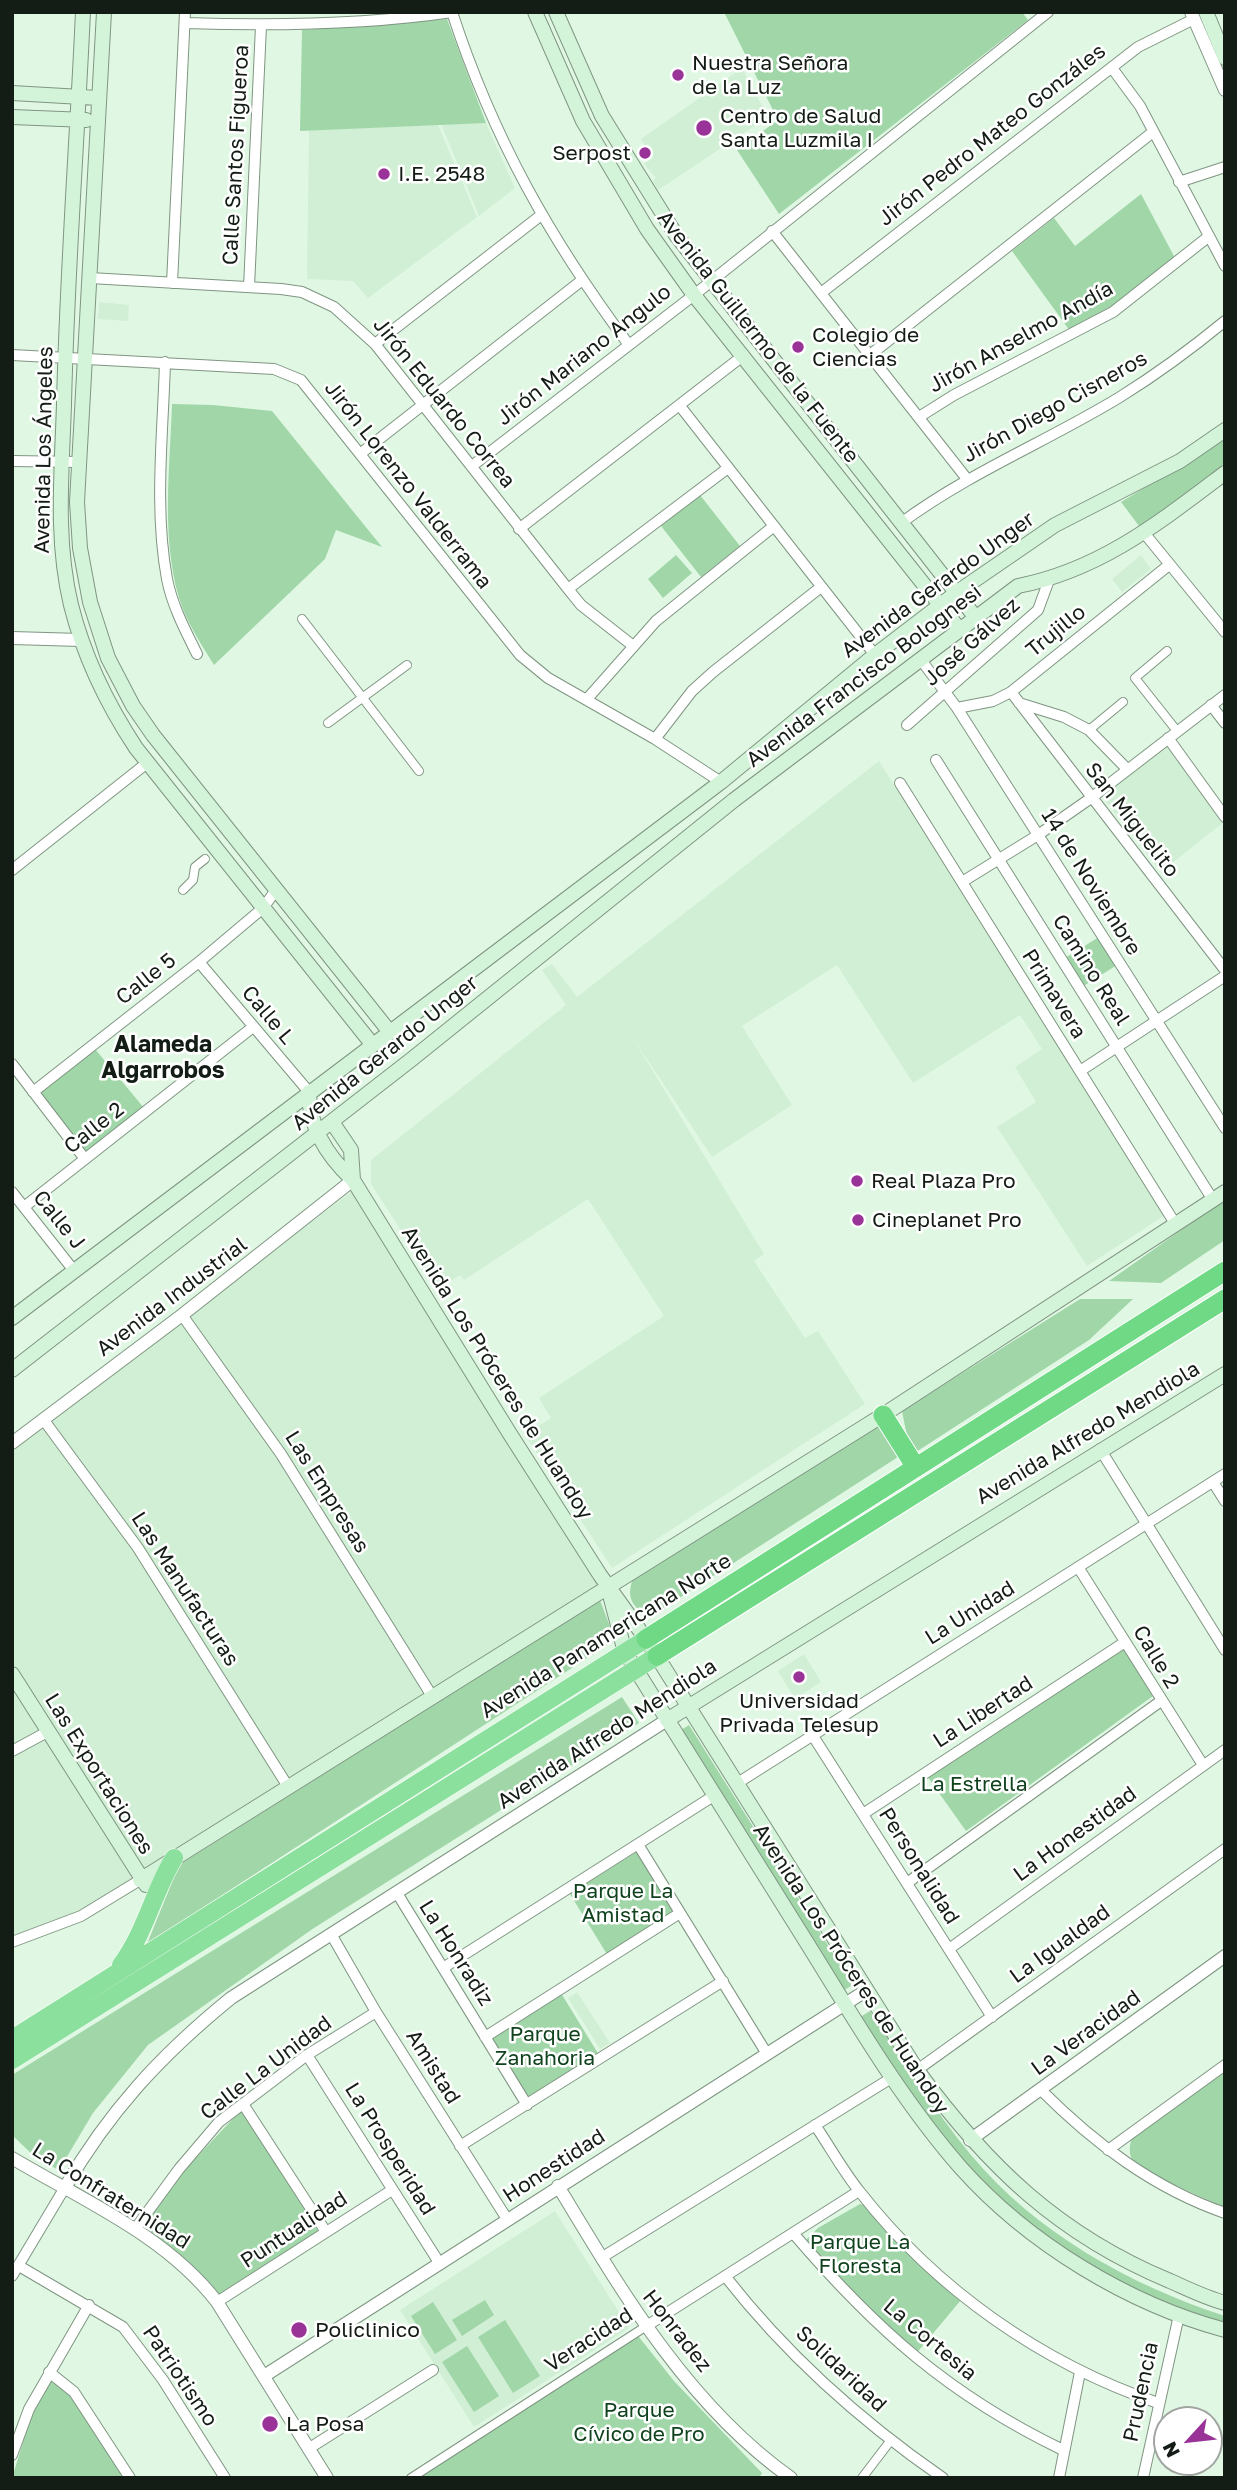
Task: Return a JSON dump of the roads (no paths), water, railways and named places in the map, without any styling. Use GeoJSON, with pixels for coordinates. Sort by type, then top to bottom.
{"type":"FeatureCollection","features":[{"type":"Feature","properties":{"kind":"highway","name":"Avenida Panamericana Norte"},"geometry":{"type":"LineString","coordinates":[[12,2039],[1218,1275],[1225,1262]]}},
{"type":"Feature","properties":{"kind":"highway","name":"Avenida Panamericana Norte"},"geometry":{"type":"LineString","coordinates":[[12,2060],[1221,1302]]}},
{"type":"Feature","properties":{"kind":"highway"},"geometry":{"type":"LineString","coordinates":[[883,1415],[915,1466]]}},
{"type":"Feature","properties":{"kind":"highway"},"geometry":{"type":"LineString","coordinates":[[112,1976],[134,1948],[154,1893],[174,1858]]}},
{"type":"Feature","properties":{"kind":"main road","name":"Avenida Los Ángeles"},"geometry":{"type":"LineString","coordinates":[[83,12],[62,462],[64,566],[81,640],[104,696],[136,748],[372,1044]]}},
{"type":"Feature","properties":{"kind":"main road","name":"Avenida Los Ángeles"},"geometry":{"type":"LineString","coordinates":[[104,12],[78,502],[80,548],[90,602],[108,658],[153,735],[389,1031]]}},
{"type":"Feature","properties":{"kind":"main road","name":"Avenida Guillermo de la Fuente"},"geometry":{"type":"LineString","coordinates":[[535,12],[564,81],[600,154],[647,229],[694,295],[960,630]]}},
{"type":"Feature","properties":{"kind":"main road","name":"Avenida Guillermo de la Fuente"},"geometry":{"type":"LineString","coordinates":[[556,12],[582,74],[615,139],[655,205],[711,282],[976,618]]}},
{"type":"Feature","properties":{"kind":"main road"},"geometry":{"type":"LineString","coordinates":[[1197,15],[1225,58]]}},
{"type":"Feature","properties":{"kind":"main road"},"geometry":{"type":"LineString","coordinates":[[12,93],[99,98]]}},
{"type":"Feature","properties":{"kind":"main road"},"geometry":{"type":"LineString","coordinates":[[12,117],[98,120]]}},
{"type":"Feature","properties":{"kind":"main road","name":"Avenida Gerardo Unger"},"geometry":{"type":"LineString","coordinates":[[12,1318],[721,782],[875,655],[956,593],[1055,525],[1180,461],[1225,430]]}},
{"type":"Feature","properties":{"kind":"main road","name":"José Gálvez"},"geometry":{"type":"LineString","coordinates":[[1018,586],[1049,580],[1145,534],[1224,475]]}},
{"type":"Feature","properties":{"kind":"main road","name":"Avenida Francisco Bolognesi"},"geometry":{"type":"LineString","coordinates":[[734,800],[1018,586]]}},
{"type":"Feature","properties":{"kind":"main road"},"geometry":{"type":"LineString","coordinates":[[136,748],[153,735]]}},
{"type":"Feature","properties":{"kind":"main road","name":"Avenida Gerardo Unger"},"geometry":{"type":"LineString","coordinates":[[12,1370],[319,1137],[332,1122],[734,800],[736,789],[760,748]]}},
{"type":"Feature","properties":{"kind":"main road"},"geometry":{"type":"LineString","coordinates":[[326,986],[342,973]]}},
{"type":"Feature","properties":{"kind":"main road","name":"Avenida Los Próceres de Huandoy"},"geometry":{"type":"LineString","coordinates":[[309,1092],[310,1113],[319,1137],[336,1163],[353,1180],[379,1226],[608,1587],[657,1656],[917,2070],[970,2140],[1027,2196],[1087,2239],[1157,2276],[1225,2303]]}},
{"type":"Feature","properties":{"kind":"main road","name":"Avenida Los Próceres de Huandoy"},"geometry":{"type":"LineString","coordinates":[[332,1122],[351,1150],[353,1180]]}},
{"type":"Feature","properties":{"kind":"main road"},"geometry":{"type":"LineString","coordinates":[[140,1880],[287,1785],[883,1415],[1219,1196]]}},
{"type":"Feature","properties":{"kind":"main road","name":"Avenida Alfredo Mendiola"},"geometry":{"type":"LineString","coordinates":[[667,1720],[1100,1449],[1225,1374]]}},
{"type":"Feature","properties":{"kind":"main road","name":"Avenida Los Próceres de Huandoy"},"geometry":{"type":"LineString","coordinates":[[608,1587],[625,1652],[892,2077],[931,2131],[993,2200],[1091,2272],[1179,2315],[1225,2330]]}},
{"type":"Feature","properties":{"kind":"main road","name":"Las Exportaciones"},"geometry":{"type":"LineString","coordinates":[[12,1674],[140,1880],[154,1893]]}},
{"type":"Feature","properties":{"kind":"street"},"geometry":{"type":"LineString","coordinates":[[172,284],[185,18],[261,26],[355,17],[452,12],[493,122],[540,215],[581,281],[629,345]]}},
{"type":"Feature","properties":{"kind":"street","name":"Jirón Mariano Angulo"},"geometry":{"type":"LineString","coordinates":[[472,466],[711,282],[1048,12]]}},
{"type":"Feature","properties":{"kind":"street"},"geometry":{"type":"LineString","coordinates":[[1197,15],[1225,89]]}},
{"type":"Feature","properties":{"kind":"street","name":"Jirón Pedro Mateo Gonzáles"},"geometry":{"type":"LineString","coordinates":[[821,293],[1138,47],[1197,15]]}},
{"type":"Feature","properties":{"kind":"street","name":"Calle Santos Figueroa"},"geometry":{"type":"LineString","coordinates":[[249,287],[261,26]]}},
{"type":"Feature","properties":{"kind":"street"},"geometry":{"type":"LineString","coordinates":[[1111,68],[1140,106],[1225,266]]}},
{"type":"Feature","properties":{"kind":"street"},"geometry":{"type":"LineString","coordinates":[[870,355],[1153,132]]}},
{"type":"Feature","properties":{"kind":"street"},"geometry":{"type":"LineString","coordinates":[[1180,182],[1225,167]]}},
{"type":"Feature","properties":{"kind":"street"},"geometry":{"type":"LineString","coordinates":[[375,344],[540,215]]}},
{"type":"Feature","properties":{"kind":"street"},"geometry":{"type":"LineString","coordinates":[[772,231],[967,479]]}},
{"type":"Feature","properties":{"kind":"street","name":"Jirón Anselmo Andía"},"geometry":{"type":"LineString","coordinates":[[919,417],[954,395],[1113,312],[1208,237]]}},
{"type":"Feature","properties":{"kind":"street","name":"Jirón Eduardo Correa"},"geometry":{"type":"LineString","coordinates":[[90,278],[281,289],[320,299],[349,318],[375,344],[568,589],[581,604],[632,645]]}},
{"type":"Feature","properties":{"kind":"street"},"geometry":{"type":"LineString","coordinates":[[360,454],[581,281]]}},
{"type":"Feature","properties":{"kind":"street","name":"Jirón Diego Cisneros"},"geometry":{"type":"LineString","coordinates":[[901,523],[967,479],[1118,398],[1174,362],[1225,321]]}},
{"type":"Feature","properties":{"kind":"street","name":"Jirón Lorenzo Valderrama"},"geometry":{"type":"LineString","coordinates":[[12,355],[165,362],[289,373],[300,380],[360,454],[510,646],[548,678],[655,739],[721,782]]}},
{"type":"Feature","properties":{"kind":"street"},"geometry":{"type":"LineString","coordinates":[[519,529],[744,355]]}},
{"type":"Feature","properties":{"kind":"street"},"geometry":{"type":"LineString","coordinates":[[165,362],[161,527],[164,560],[174,603],[197,653]]}},
{"type":"Feature","properties":{"kind":"street"},"geometry":{"type":"LineString","coordinates":[[680,406],[875,655]]}},
{"type":"Feature","properties":{"kind":"street"},"geometry":{"type":"LineString","coordinates":[[12,461],[80,463]]}},
{"type":"Feature","properties":{"kind":"street"},"geometry":{"type":"LineString","coordinates":[[568,589],[728,468]]}},
{"type":"Feature","properties":{"kind":"street"},"geometry":{"type":"LineString","coordinates":[[587,699],[632,645],[687,594],[774,526]]}},
{"type":"Feature","properties":{"kind":"street"},"geometry":{"type":"LineString","coordinates":[[1145,534],[1225,632]]}},
{"type":"Feature","properties":{"kind":"street","name":"Trujillo"},"geometry":{"type":"LineString","coordinates":[[957,708],[993,701],[1011,692],[1170,565]]}},
{"type":"Feature","properties":{"kind":"street","name":"José Gálvez"},"geometry":{"type":"LineString","coordinates":[[907,724],[947,692],[991,649],[1038,610],[1049,580]]}},
{"type":"Feature","properties":{"kind":"street"},"geometry":{"type":"LineString","coordinates":[[655,739],[692,691],[821,587]]}},
{"type":"Feature","properties":{"kind":"street"},"geometry":{"type":"LineString","coordinates":[[302,619],[419,771]]}},
{"type":"Feature","properties":{"kind":"street"},"geometry":{"type":"LineString","coordinates":[[12,638],[81,640]]}},
{"type":"Feature","properties":{"kind":"street"},"geometry":{"type":"LineString","coordinates":[[1167,651],[1135,678],[1225,817]]}},
{"type":"Feature","properties":{"kind":"street","name":"14 de Noviembre"},"geometry":{"type":"LineString","coordinates":[[921,660],[947,692],[1225,1128]]}},
{"type":"Feature","properties":{"kind":"street"},"geometry":{"type":"LineString","coordinates":[[328,723],[407,665]]}},
{"type":"Feature","properties":{"kind":"street","name":"San Miguelito"},"geometry":{"type":"LineString","coordinates":[[1011,692],[1225,970]]}},
{"type":"Feature","properties":{"kind":"street"},"geometry":{"type":"LineString","coordinates":[[962,882],[1091,798],[1225,695]]}},
{"type":"Feature","properties":{"kind":"street"},"geometry":{"type":"LineString","coordinates":[[1089,730],[1123,702]]}},
{"type":"Feature","properties":{"kind":"street"},"geometry":{"type":"LineString","coordinates":[[1018,703],[1064,717],[1089,730],[1127,769]]}},
{"type":"Feature","properties":{"kind":"street"},"geometry":{"type":"LineString","coordinates":[[1211,705],[1225,723]]}},
{"type":"Feature","properties":{"kind":"street","name":"Camino Real"},"geometry":{"type":"LineString","coordinates":[[936,760],[1117,1048],[1219,1196]]}},
{"type":"Feature","properties":{"kind":"street"},"geometry":{"type":"LineString","coordinates":[[12,870],[147,762]]}},
{"type":"Feature","properties":{"kind":"street","name":"Primavera"},"geometry":{"type":"LineString","coordinates":[[900,783],[1177,1225]]}},
{"type":"Feature","properties":{"kind":"street"},"geometry":{"type":"LineString","coordinates":[[183,890],[192,880],[195,867],[205,859]]}},
{"type":"Feature","properties":{"kind":"street","name":"Calle 5"},"geometry":{"type":"LineString","coordinates":[[33,1092],[199,962],[263,908],[276,890]]}},
{"type":"Feature","properties":{"kind":"street","name":"Calle L"},"geometry":{"type":"LineString","coordinates":[[199,962],[309,1092]]}},
{"type":"Feature","properties":{"kind":"street"},"geometry":{"type":"LineString","coordinates":[[1080,1071],[1225,976]]}},
{"type":"Feature","properties":{"kind":"street","name":"Calle 2"},"geometry":{"type":"LineString","coordinates":[[24,1207],[253,1027]]}},
{"type":"Feature","properties":{"kind":"street"},"geometry":{"type":"LineString","coordinates":[[12,1064],[85,1159]]}},
{"type":"Feature","properties":{"kind":"street","name":"Avenida Industrial"},"geometry":{"type":"LineString","coordinates":[[12,1443],[182,1315],[353,1180]]}},
{"type":"Feature","properties":{"kind":"street","name":"Calle J"},"geometry":{"type":"LineString","coordinates":[[12,1192],[75,1272]]}},
{"type":"Feature","properties":{"kind":"street","name":"Las Empresas"},"geometry":{"type":"LineString","coordinates":[[182,1315],[281,1454],[432,1696]]}},
{"type":"Feature","properties":{"kind":"street","name":"Las Manufacturas"},"geometry":{"type":"LineString","coordinates":[[43,1419],[138,1548],[287,1785]]}},
{"type":"Feature","properties":{"kind":"street"},"geometry":{"type":"LineString","coordinates":[[1100,1449],[1225,1650]]}},
{"type":"Feature","properties":{"kind":"street","name":"La Unidad"},"geometry":{"type":"LineString","coordinates":[[736,1784],[1225,1474]]}},
{"type":"Feature","properties":{"kind":"street"},"geometry":{"type":"LineString","coordinates":[[1213,1482],[1225,1501]]}},
{"type":"Feature","properties":{"kind":"street","name":"Calle 2"},"geometry":{"type":"LineString","coordinates":[[1078,1567],[1203,1765]]}},
{"type":"Feature","properties":{"kind":"street","name":"La Libertad"},"geometry":{"type":"LineString","coordinates":[[863,1814],[1125,1642]]}},
{"type":"Feature","properties":{"kind":"street"},"geometry":{"type":"LineString","coordinates":[[907,1883],[1161,1701]]}},
{"type":"Feature","properties":{"kind":"street","name":"Avenida Alfredo Mendiola"},"geometry":{"type":"LineString","coordinates":[[64,2189],[110,2116],[187,2034],[231,1998],[667,1720]]}},
{"type":"Feature","properties":{"kind":"street"},"geometry":{"type":"LineString","coordinates":[[12,1751],[49,1731]]}},
{"type":"Feature","properties":{"kind":"street","name":"Personalidad"},"geometry":{"type":"LineString","coordinates":[[813,1735],[992,2017]]}},
{"type":"Feature","properties":{"kind":"street","name":"La Honestidad"},"geometry":{"type":"LineString","coordinates":[[949,1950],[1225,1750]]}},
{"type":"Feature","properties":{"kind":"street"},"geometry":{"type":"LineString","coordinates":[[443,1968],[639,1846],[715,1795]]}},
{"type":"Feature","properties":{"kind":"street"},"geometry":{"type":"LineString","coordinates":[[639,1846],[767,2054]]}},
{"type":"Feature","properties":{"kind":"street","name":"La Igualdad"},"geometry":{"type":"LineString","coordinates":[[917,2070],[1225,1849]]}},
{"type":"Feature","properties":{"kind":"street"},"geometry":{"type":"LineString","coordinates":[[12,1942],[81,1916],[140,1880]]}},
{"type":"Feature","properties":{"kind":"street","name":"La Honradiz"},"geometry":{"type":"LineString","coordinates":[[397,1893],[527,2105]]}},
{"type":"Feature","properties":{"kind":"street"},"geometry":{"type":"LineString","coordinates":[[485,2037],[680,1913]]}},
{"type":"Feature","properties":{"kind":"street","name":"Amistad"},"geometry":{"type":"LineString","coordinates":[[331,1934],[376,2012],[507,2219]]}},
{"type":"Feature","properties":{"kind":"street","name":"La Veracidad"},"geometry":{"type":"LineString","coordinates":[[970,2140],[1225,1956]]}},
{"type":"Feature","properties":{"kind":"street"},"geometry":{"type":"LineString","coordinates":[[460,2146],[723,1981]]}},
{"type":"Feature","properties":{"kind":"street","name":"Honestidad"},"geometry":{"type":"LineString","coordinates":[[264,2376],[867,1990]]}},
{"type":"Feature","properties":{"kind":"street","name":"Calle La Unidad"},"geometry":{"type":"LineString","coordinates":[[135,2229],[179,2169],[217,2124],[307,2055],[376,2012]]}},
{"type":"Feature","properties":{"kind":"street","name":"La Prosperidad"},"geometry":{"type":"LineString","coordinates":[[307,2055],[440,2264]]}},
{"type":"Feature","properties":{"kind":"street"},"geometry":{"type":"LineString","coordinates":[[1108,2150],[1225,2065]]}},
{"type":"Feature","properties":{"kind":"street"},"geometry":{"type":"LineString","coordinates":[[601,2258],[892,2077]]}},
{"type":"Feature","properties":{"kind":"street"},"geometry":{"type":"LineString","coordinates":[[1041,2090],[1075,2124],[1158,2184],[1225,2213]]}},
{"type":"Feature","properties":{"kind":"street"},"geometry":{"type":"LineString","coordinates":[[243,2104],[326,2232]]}},
{"type":"Feature","properties":{"kind":"street"},"geometry":{"type":"LineString","coordinates":[[815,2125],[859,2191],[903,2240],[955,2288],[1025,2340],[1080,2372],[1158,2403]]}},
{"type":"Feature","properties":{"kind":"street","name":"La Confraternidad"},"geometry":{"type":"LineString","coordinates":[[12,2158],[135,2229],[179,2259],[217,2302],[327,2478]]}},
{"type":"Feature","properties":{"kind":"street","name":"Honradez"},"geometry":{"type":"LineString","coordinates":[[558,2186],[645,2327],[733,2427],[785,2476]]}},
{"type":"Feature","properties":{"kind":"street"},"geometry":{"type":"LineString","coordinates":[[15,2271],[64,2189]]}},
{"type":"Feature","properties":{"kind":"street","name":"Puntualidad"},"geometry":{"type":"LineString","coordinates":[[217,2302],[392,2190]]}},
{"type":"Feature","properties":{"kind":"street","name":"Veracidad"},"geometry":{"type":"LineString","coordinates":[[411,2478],[859,2191]]}},
{"type":"Feature","properties":{"kind":"street","name":"La Cortesia"},"geometry":{"type":"LineString","coordinates":[[793,2233],[834,2281],[936,2376],[1021,2430],[1063,2450]]}},
{"type":"Feature","properties":{"kind":"street","name":"Patriotismo"},"geometry":{"type":"LineString","coordinates":[[15,2271],[89,2305],[123,2327],[141,2348],[225,2478]]}},
{"type":"Feature","properties":{"kind":"street","name":"Solidaridad"},"geometry":{"type":"LineString","coordinates":[[725,2276],[804,2362],[891,2440],[943,2478]]}},
{"type":"Feature","properties":{"kind":"street"},"geometry":{"type":"LineString","coordinates":[[12,2455],[29,2409],[89,2305]]}},
{"type":"Feature","properties":{"kind":"street","name":"Prudencia"},"geometry":{"type":"LineString","coordinates":[[1143,2478],[1179,2315]]}},
{"type":"Feature","properties":{"kind":"street"},"geometry":{"type":"LineString","coordinates":[[308,2449],[433,2370]]}},
{"type":"Feature","properties":{"kind":"street"},"geometry":{"type":"LineString","coordinates":[[49,2372],[74,2392],[130,2478]]}},
{"type":"Feature","properties":{"kind":"street"},"geometry":{"type":"LineString","coordinates":[[1059,2478],[1080,2372]]}},
{"type":"Feature","properties":{"kind":"street"},"geometry":{"type":"LineString","coordinates":[[862,2478],[891,2440]]}},
{"type":"Feature","properties":{"kind":"place","name":"Nuestra Señora de la Luz"},"geometry":{"type":"Point","coordinates":[678,75]}},
{"type":"Feature","properties":{"kind":"place","name":"Centro de Salud Santa Luzmila I"},"geometry":{"type":"Point","coordinates":[704,128]}},
{"type":"Feature","properties":{"kind":"place","name":"Serpost"},"geometry":{"type":"Point","coordinates":[645,153]}},
{"type":"Feature","properties":{"kind":"place","name":"I.E. 2548"},"geometry":{"type":"Point","coordinates":[384,174]}},
{"type":"Feature","properties":{"kind":"place","name":"Colegio de Ciencias"},"geometry":{"type":"Point","coordinates":[798,347]}},
{"type":"Feature","properties":{"kind":"place","name":"Real Plaza Pro"},"geometry":{"type":"Point","coordinates":[857,1181]}},
{"type":"Feature","properties":{"kind":"place","name":"Cineplanet Pro"},"geometry":{"type":"Point","coordinates":[858,1220]}},
{"type":"Feature","properties":{"kind":"place","name":"Universidad Privada Telesup"},"geometry":{"type":"Point","coordinates":[799,1677]}},
{"type":"Feature","properties":{"kind":"place","name":"Policlinico"},"geometry":{"type":"Point","coordinates":[299,2330]}},
{"type":"Feature","properties":{"kind":"place","name":"La Posa"},"geometry":{"type":"Point","coordinates":[270,2424]}},
{"type":"Feature","properties":{"kind":"district","name":"Alameda Algarrobos"},"geometry":{"type":"Point","coordinates":[163,1058]}},
{"type":"Feature","properties":{"kind":"park label","name":"La Estrella"},"geometry":{"type":"Point","coordinates":[974,1784]}},
{"type":"Feature","properties":{"kind":"park label","name":"Parque La Amistad"},"geometry":{"type":"Point","coordinates":[623,1903]}},
{"type":"Feature","properties":{"kind":"park label","name":"Parque Zanahoria"},"geometry":{"type":"Point","coordinates":[545,2046]}},
{"type":"Feature","properties":{"kind":"park label","name":"Parque La Floresta"},"geometry":{"type":"Point","coordinates":[860,2254]}},
{"type":"Feature","properties":{"kind":"park label","name":"Parque Cívico de Pro"},"geometry":{"type":"Point","coordinates":[639,2422]}}]}
